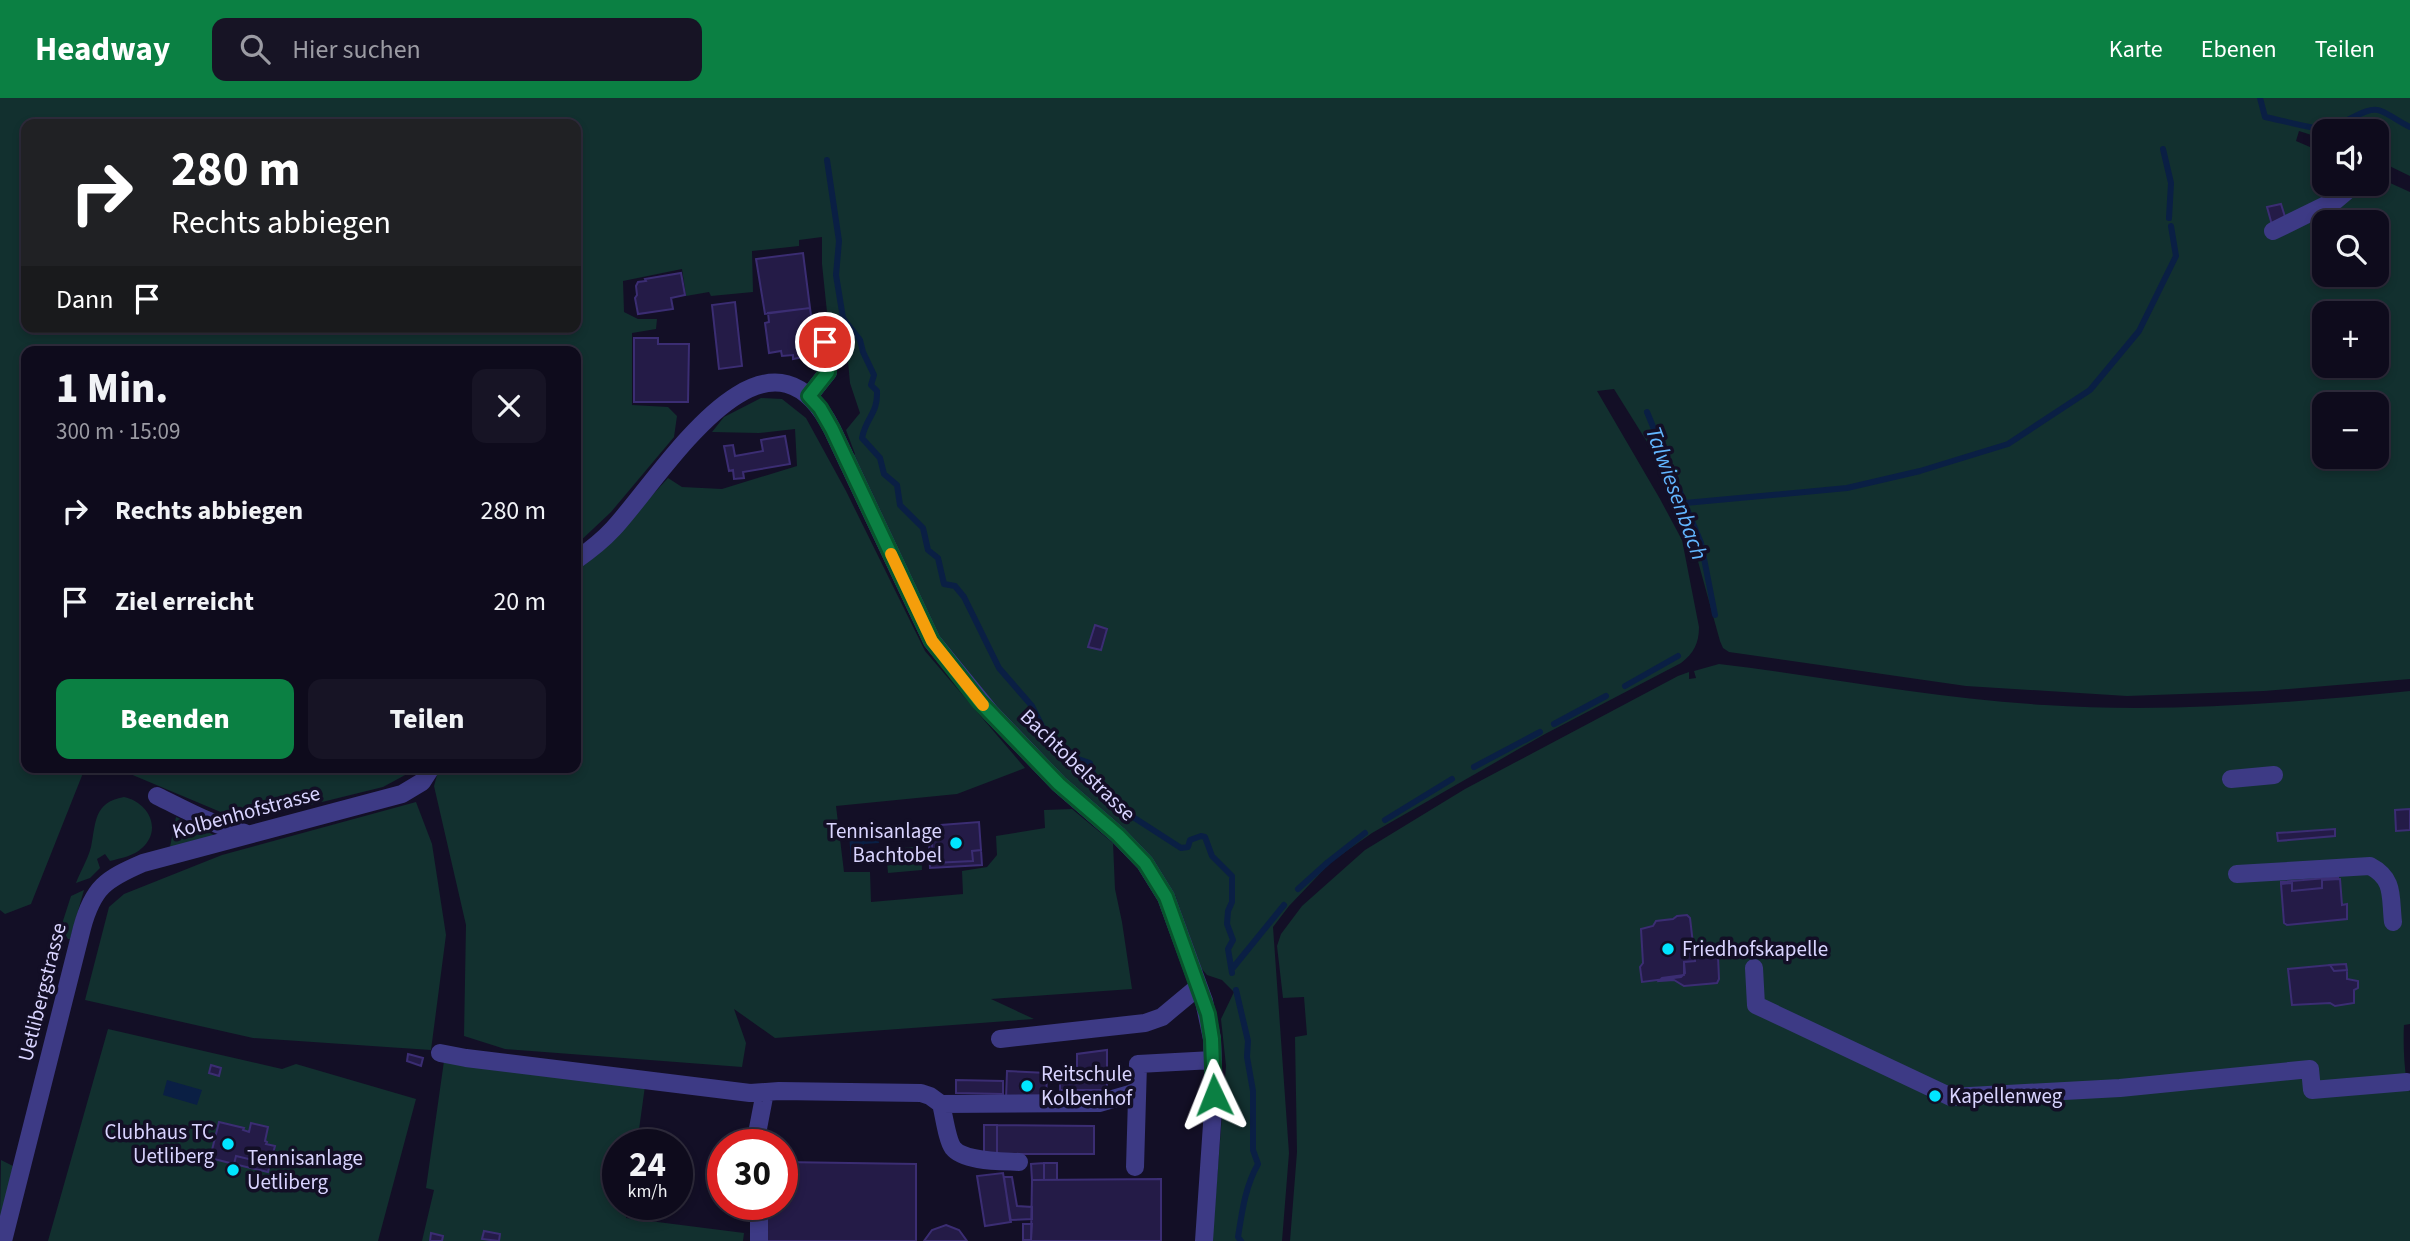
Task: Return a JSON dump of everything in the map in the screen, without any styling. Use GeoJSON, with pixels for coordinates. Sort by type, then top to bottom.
{"type":"FeatureCollection","features":[{"type":"Feature","properties":{"kind":"street"},"geometry":{"type":"LineString","coordinates":[[2273,231],[2341,196]]}},
{"type":"Feature","properties":{"kind":"street"},"geometry":{"type":"LineString","coordinates":[[581,556],[612,530],[699,426],[741,391],[756,385],[781,383],[809,396],[828,372],[825,342]]}},
{"type":"Feature","properties":{"kind":"street","name":"Bachtobelstrasse"},"geometry":{"type":"LineString","coordinates":[[809,396],[820,408],[832,429],[932,641],[979,701],[1059,784],[1118,835],[1145,863],[1166,897],[1210,1027],[1213,1109],[1204,1241]]}},
{"type":"Feature","properties":{"kind":"street","name":"Kolbenhofstrasse"},"geometry":{"type":"LineString","coordinates":[[143,863],[402,794],[422,782],[428,773]]}},
{"type":"Feature","properties":{"kind":"street"},"geometry":{"type":"LineString","coordinates":[[2231,779],[2274,775]]}},
{"type":"Feature","properties":{"kind":"street"},"geometry":{"type":"LineString","coordinates":[[157,796],[204,820],[229,830],[249,834]]}},
{"type":"Feature","properties":{"kind":"street","name":"Uetlibergstrasse"},"geometry":{"type":"LineString","coordinates":[[3,1241],[87,909],[95,893],[114,875],[143,863]]}},
{"type":"Feature","properties":{"kind":"street"},"geometry":{"type":"LineString","coordinates":[[2237,874],[2370,866],[2384,873],[2389,885],[2392,922]]}},
{"type":"Feature","properties":{"kind":"street"},"geometry":{"type":"LineString","coordinates":[[1754,968],[1756,1004],[1951,1097],[2120,1088],[2310,1069],[2312,1090],[2407,1082]]}},
{"type":"Feature","properties":{"kind":"street"},"geometry":{"type":"LineString","coordinates":[[1000,1039],[1145,1023],[1162,1017],[1198,987]]}},
{"type":"Feature","properties":{"kind":"street"},"geometry":{"type":"LineString","coordinates":[[440,1053],[750,1093],[921,1093],[942,1104],[1098,1103],[1137,1092]]}},
{"type":"Feature","properties":{"kind":"street"},"geometry":{"type":"LineString","coordinates":[[1135,1167],[1138,1064],[1213,1060]]}},
{"type":"Feature","properties":{"kind":"street"},"geometry":{"type":"LineString","coordinates":[[758,1129],[765,1091]]}},
{"type":"Feature","properties":{"kind":"street"},"geometry":{"type":"LineString","coordinates":[[942,1104],[951,1145],[958,1152],[975,1158],[1019,1162]]}},
{"type":"Feature","properties":{"kind":"street"},"geometry":{"type":"LineString","coordinates":[[759,1220],[759,1241]]}},
{"type":"Feature","properties":{"kind":"green space"},"geometry":{"type":"Polygon","coordinates":[[[0,98],[2410,98],[2410,176],[2389,166],[2389,119],[2312,119],[2312,135],[2299,131],[2296,141],[2312,148],[2312,196],[2389,196],[2389,183],[2410,192],[2410,679],[2264,691],[2127,696],[1966,686],[1729,652],[1723,648],[1720,641],[1683,507],[1669,477],[1614,389],[1597,391],[1682,540],[1699,627],[1697,643],[1681,663],[1545,734],[1372,833],[1331,862],[1273,927],[1289,1153],[1282,1241],[1212,1241],[1226,1066],[1221,1019],[1234,992],[1222,980],[1207,975],[1201,968],[1175,895],[1151,859],[1064,777],[983,694],[939,637],[852,456],[855,454],[846,430],[860,413],[850,383],[846,340],[830,341],[822,237],[799,240],[799,246],[752,251],[753,292],[711,296],[709,292],[686,296],[682,269],[623,281],[624,312],[638,319],[657,319],[656,329],[632,333],[632,405],[668,407],[677,416],[674,437],[611,512],[581,540],[581,346],[21,346],[21,773],[83,773],[31,904],[5,914],[0,910],[0,98]]]}},
{"type":"Feature","properties":{"kind":"green space"},"geometry":{"type":"Polygon","coordinates":[[[761,398],[782,399],[806,418],[846,491],[925,651],[1025,768],[957,794],[836,806],[844,872],[870,872],[871,902],[963,894],[962,871],[987,867],[997,855],[996,836],[1045,828],[1044,810],[1072,809],[1113,843],[1115,889],[1132,989],[991,999],[1034,1019],[775,1038],[734,1009],[746,1043],[742,1067],[505,1049],[464,1036],[466,925],[434,786],[438,773],[581,773],[581,566],[598,554],[668,478],[682,487],[722,489],[797,466],[795,429],[759,433],[712,432],[724,417],[761,398]]]}},
{"type":"Feature","properties":{"kind":"green space"},"geometry":{"type":"Polygon","coordinates":[[[1719,664],[1963,698],[2091,707],[2228,706],[2410,691],[2410,1024],[2404,1025],[2404,1040],[2405,1069],[2410,1092],[2410,1241],[1290,1241],[1297,1152],[1295,1037],[1307,1035],[1304,997],[1283,998],[1277,946],[1281,934],[1302,906],[1365,850],[1465,789],[1678,676],[1689,672],[1689,679],[1696,678],[1694,671],[1719,664]]]}},
{"type":"Feature","properties":{"kind":"green space"},"geometry":{"type":"Polygon","coordinates":[[[128,773],[408,773],[383,787],[253,819],[223,813],[128,773]]]}},
{"type":"Feature","properties":{"kind":"green space"},"geometry":{"type":"Polygon","coordinates":[[[124,797],[140,804],[150,817],[152,825],[148,841],[139,851],[127,856],[110,861],[105,854],[97,859],[100,868],[90,878],[76,883],[90,852],[95,822],[101,809],[106,804],[124,797]]]}},
{"type":"Feature","properties":{"kind":"green space"},"geometry":{"type":"Polygon","coordinates":[[[416,802],[432,844],[446,935],[431,1050],[253,1038],[85,1000],[109,907],[124,894],[222,855],[416,802]]]}},
{"type":"Feature","properties":{"kind":"green space"},"geometry":{"type":"Polygon","coordinates":[[[176,817],[214,835],[214,837],[170,847],[176,817]]]}},
{"type":"Feature","properties":{"kind":"green space"},"geometry":{"type":"Polygon","coordinates":[[[921,846],[922,870],[888,873],[886,850],[921,846]]]}},
{"type":"Feature","properties":{"kind":"green space"},"geometry":{"type":"Polygon","coordinates":[[[84,890],[68,939],[61,927],[71,896],[84,890]]]}},
{"type":"Feature","properties":{"kind":"green space","name":"Tennisanlage Uetliberg"},"geometry":{"type":"Polygon","coordinates":[[[108,1029],[282,1069],[296,1064],[416,1099],[378,1241],[48,1241],[108,1029]]]}},
{"type":"Feature","properties":{"kind":"green space"},"geometry":{"type":"Polygon","coordinates":[[[444,1061],[645,1086],[639,1129],[602,1129],[602,1220],[642,1220],[744,1233],[743,1241],[422,1241],[434,1190],[426,1188],[444,1061]]]}},
{"type":"Feature","properties":{"kind":"green space"},"geometry":{"type":"Polygon","coordinates":[[[1,1160],[13,1166],[0,1220],[1,1160]]]}},
{"type":"Feature","properties":{"kind":"water"},"geometry":{"type":"Polygon","coordinates":[[[878,830],[879,843],[864,844],[865,862],[851,863],[849,832],[878,830]]]}},
{"type":"Feature","properties":{"kind":"water"},"geometry":{"type":"Polygon","coordinates":[[[167,1080],[202,1090],[197,1105],[163,1095],[167,1080]]]}},
{"type":"Feature","properties":{"kind":"building"},"geometry":{"type":"Polygon","coordinates":[[[2281,204],[2286,220],[2272,225],[2267,207],[2281,204]]]}},
{"type":"Feature","properties":{"kind":"building"},"geometry":{"type":"Polygon","coordinates":[[[803,253],[810,308],[765,314],[756,259],[803,253]]]}},
{"type":"Feature","properties":{"kind":"building"},"geometry":{"type":"Polygon","coordinates":[[[681,273],[685,295],[671,298],[673,309],[638,314],[635,298],[638,282],[681,273]]]}},
{"type":"Feature","properties":{"kind":"building"},"geometry":{"type":"Polygon","coordinates":[[[735,302],[742,366],[719,369],[712,305],[735,302]]]}},
{"type":"Feature","properties":{"kind":"building"},"geometry":{"type":"Polygon","coordinates":[[[810,308],[817,359],[793,359],[793,355],[782,356],[781,351],[769,353],[765,323],[769,322],[768,313],[810,308]]]}},
{"type":"Feature","properties":{"kind":"building"},"geometry":{"type":"Polygon","coordinates":[[[634,338],[658,338],[658,344],[689,344],[688,402],[634,402],[634,338]]]}},
{"type":"Feature","properties":{"kind":"building"},"geometry":{"type":"Polygon","coordinates":[[[785,436],[790,464],[743,472],[744,478],[734,479],[733,470],[729,471],[724,446],[733,445],[735,456],[763,451],[761,440],[785,436]]]}},
{"type":"Feature","properties":{"kind":"building"},"geometry":{"type":"Polygon","coordinates":[[[1095,625],[1107,629],[1101,650],[1088,647],[1095,625]]]}},
{"type":"Feature","properties":{"kind":"building"},"geometry":{"type":"Polygon","coordinates":[[[2410,809],[2410,830],[2396,831],[2395,810],[2410,809]]]}},
{"type":"Feature","properties":{"kind":"building","name":"Tennisanlage Bachtobel"},"geometry":{"type":"Polygon","coordinates":[[[979,822],[981,850],[972,851],[973,861],[933,863],[928,826],[979,822]]]}},
{"type":"Feature","properties":{"kind":"building"},"geometry":{"type":"Polygon","coordinates":[[[2335,829],[2335,836],[2278,841],[2277,833],[2335,829]]]}},
{"type":"Feature","properties":{"kind":"building"},"geometry":{"type":"Polygon","coordinates":[[[929,843],[932,843],[933,863],[973,861],[972,851],[981,850],[982,865],[930,868],[929,843]]]}},
{"type":"Feature","properties":{"kind":"building"},"geometry":{"type":"Polygon","coordinates":[[[2338,877],[2322,880],[2322,888],[2292,891],[2292,883],[2281,884],[2281,882],[2338,877]]]}},
{"type":"Feature","properties":{"kind":"building"},"geometry":{"type":"Polygon","coordinates":[[[2340,879],[2342,905],[2347,904],[2347,919],[2287,925],[2284,923],[2281,884],[2292,883],[2292,891],[2322,888],[2322,880],[2340,879]]]}},
{"type":"Feature","properties":{"kind":"building","name":"Friedhofskapelle"},"geometry":{"type":"Polygon","coordinates":[[[1687,915],[1690,918],[1695,961],[1684,962],[1685,973],[1681,977],[1642,982],[1641,929],[1653,926],[1656,921],[1687,915]]]}},
{"type":"Feature","properties":{"kind":"building"},"geometry":{"type":"Polygon","coordinates":[[[1714,953],[1718,956],[1717,983],[1684,986],[1674,980],[1659,981],[1662,978],[1684,975],[1684,962],[1695,961],[1695,955],[1714,953]]]}},
{"type":"Feature","properties":{"kind":"building"},"geometry":{"type":"Polygon","coordinates":[[[2346,964],[2347,970],[2334,971],[2330,965],[2346,964]]]}},
{"type":"Feature","properties":{"kind":"building"},"geometry":{"type":"Polygon","coordinates":[[[2330,965],[2334,971],[2347,970],[2347,979],[2358,981],[2358,988],[2354,990],[2354,1003],[2335,1006],[2330,1003],[2292,1005],[2288,969],[2330,965]]]}},
{"type":"Feature","properties":{"kind":"building"},"geometry":{"type":"Polygon","coordinates":[[[1107,1050],[1107,1078],[1077,1078],[1077,1054],[1107,1050]]]}},
{"type":"Feature","properties":{"kind":"building"},"geometry":{"type":"Polygon","coordinates":[[[408,1054],[423,1058],[421,1066],[407,1061],[408,1054]]]}},
{"type":"Feature","properties":{"kind":"building"},"geometry":{"type":"Polygon","coordinates":[[[211,1065],[221,1068],[219,1076],[209,1073],[211,1065]]]}},
{"type":"Feature","properties":{"kind":"building","name":"Reitschule Kolbenhof"},"geometry":{"type":"Polygon","coordinates":[[[1007,1071],[1047,1073],[1046,1101],[1006,1099],[1007,1071]]]}},
{"type":"Feature","properties":{"kind":"building"},"geometry":{"type":"Polygon","coordinates":[[[1060,1076],[1107,1078],[1107,1090],[1060,1090],[1060,1076]]]}},
{"type":"Feature","properties":{"kind":"building"},"geometry":{"type":"Polygon","coordinates":[[[956,1080],[1003,1081],[1003,1094],[956,1093],[956,1080]]]}},
{"type":"Feature","properties":{"kind":"building"},"geometry":{"type":"Polygon","coordinates":[[[219,1122],[244,1128],[243,1130],[249,1132],[251,1123],[268,1127],[266,1144],[275,1146],[270,1164],[236,1156],[234,1164],[210,1158],[219,1122]]]}},
{"type":"Feature","properties":{"kind":"building"},"geometry":{"type":"Polygon","coordinates":[[[984,1125],[997,1125],[997,1154],[984,1154],[984,1125]]]}},
{"type":"Feature","properties":{"kind":"building"},"geometry":{"type":"Polygon","coordinates":[[[997,1125],[1094,1126],[1094,1154],[997,1154],[997,1125]]]}},
{"type":"Feature","properties":{"kind":"building"},"geometry":{"type":"Polygon","coordinates":[[[236,1156],[270,1164],[268,1172],[234,1164],[236,1156]]]}},
{"type":"Feature","properties":{"kind":"building"},"geometry":{"type":"Polygon","coordinates":[[[798,1162],[916,1164],[916,1241],[764,1241],[765,1220],[798,1220],[798,1162]]]}},
{"type":"Feature","properties":{"kind":"building"},"geometry":{"type":"Polygon","coordinates":[[[1044,1163],[1057,1163],[1057,1180],[1044,1180],[1044,1163]]]}},
{"type":"Feature","properties":{"kind":"building"},"geometry":{"type":"Polygon","coordinates":[[[1044,1163],[1044,1180],[1032,1180],[1031,1164],[1044,1163]]]}},
{"type":"Feature","properties":{"kind":"building"},"geometry":{"type":"Polygon","coordinates":[[[1003,1173],[1011,1222],[985,1226],[977,1176],[1003,1173]]]}},
{"type":"Feature","properties":{"kind":"building"},"geometry":{"type":"Polygon","coordinates":[[[1004,1177],[1012,1177],[1017,1206],[1032,1207],[1032,1219],[1010,1220],[1004,1177]]]}},
{"type":"Feature","properties":{"kind":"building"},"geometry":{"type":"Polygon","coordinates":[[[1161,1179],[1161,1241],[1031,1241],[1032,1180],[1161,1179]]]}},
{"type":"Feature","properties":{"kind":"building"},"geometry":{"type":"Polygon","coordinates":[[[1023,1224],[1032,1224],[1031,1240],[1023,1240],[1023,1224]]]}},
{"type":"Feature","properties":{"kind":"building"},"geometry":{"type":"Polygon","coordinates":[[[946,1225],[959,1230],[967,1241],[924,1241],[932,1230],[946,1225]]]}},
{"type":"Feature","properties":{"kind":"building"},"geometry":{"type":"Polygon","coordinates":[[[484,1231],[500,1234],[499,1241],[482,1239],[484,1231]]]}},
{"type":"Feature","properties":{"kind":"building"},"geometry":{"type":"Polygon","coordinates":[[[431,1233],[443,1236],[442,1241],[430,1241],[431,1233]]]}},
{"type":"Feature","properties":{"kind":"waterway"},"geometry":{"type":"LineString","coordinates":[[2260,98],[2265,117],[2314,128],[2332,127],[2375,110],[2410,127]]}},
{"type":"Feature","properties":{"kind":"waterway"},"geometry":{"type":"LineString","coordinates":[[2163,149],[2171,183],[2169,218]]}},
{"type":"Feature","properties":{"kind":"waterway"},"geometry":{"type":"LineString","coordinates":[[827,160],[839,241],[836,275],[843,318],[860,340],[874,375],[871,385],[877,391],[876,405],[862,438],[880,458],[884,474],[897,485],[900,505],[923,528],[928,550],[938,558],[944,584],[955,586],[964,597],[999,668],[1032,706],[1044,730],[1078,759],[1090,763],[1096,784],[1105,788],[1118,801],[1122,817],[1133,817],[1181,848],[1188,847],[1190,840],[1205,837],[1212,856],[1232,876],[1232,902],[1227,924],[1233,940],[1228,949],[1232,973]]}},
{"type":"Feature","properties":{"kind":"waterway"},"geometry":{"type":"LineString","coordinates":[[1685,503],[1847,488],[1920,471],[2008,444],[2090,390],[2139,331],[2176,256],[2171,226]]}},
{"type":"Feature","properties":{"kind":"waterway","name":"Talwiesenbach"},"geometry":{"type":"LineString","coordinates":[[1647,412],[1701,543],[1715,615]]}},
{"type":"Feature","properties":{"kind":"waterway","name":"Talwiesenbach"},"geometry":{"type":"LineString","coordinates":[[1625,686],[1678,656]]}},
{"type":"Feature","properties":{"kind":"waterway","name":"Talwiesenbach"},"geometry":{"type":"LineString","coordinates":[[1554,724],[1606,696]]}},
{"type":"Feature","properties":{"kind":"waterway","name":"Talwiesenbach"},"geometry":{"type":"LineString","coordinates":[[1474,767],[1540,732]]}},
{"type":"Feature","properties":{"kind":"waterway","name":"Talwiesenbach"},"geometry":{"type":"LineString","coordinates":[[1385,820],[1452,779]]}},
{"type":"Feature","properties":{"kind":"waterway","name":"Talwiesenbach"},"geometry":{"type":"LineString","coordinates":[[1298,889],[1365,833]]}},
{"type":"Feature","properties":{"kind":"waterway","name":"Talwiesenbach"},"geometry":{"type":"LineString","coordinates":[[1232,969],[1284,905]]}},
{"type":"Feature","properties":{"kind":"waterway"},"geometry":{"type":"LineString","coordinates":[[1236,990],[1248,1041],[1247,1057],[1253,1091],[1253,1150],[1258,1164],[1245,1200],[1238,1237],[1241,1241]]}},
{"type":"Feature","properties":{"kind":"slow traffic"},"geometry":{"type":"LineString","coordinates":[[891,554],[932,641],[983,705]]}},
{"type":"Feature","properties":{"kind":"place","name":"Tennisanlage Bachtobel"},"geometry":{"type":"Point","coordinates":[956,843]}},
{"type":"Feature","properties":{"kind":"place","name":"Friedhofskapelle"},"geometry":{"type":"Point","coordinates":[1668,949]}},
{"type":"Feature","properties":{"kind":"place","name":"Reitschule Kolbenhof"},"geometry":{"type":"Point","coordinates":[1027,1086]}},
{"type":"Feature","properties":{"kind":"place","name":"Kapellenweg"},"geometry":{"type":"Point","coordinates":[1935,1096]}},
{"type":"Feature","properties":{"kind":"place","name":"Clubhaus TC Uetliberg"},"geometry":{"type":"Point","coordinates":[228,1144]}},
{"type":"Feature","properties":{"kind":"place","name":"Tennisanlage Uetliberg"},"geometry":{"type":"Point","coordinates":[233,1170]}},
{"type":"Feature","properties":{"kind":"route"},"geometry":{"type":"LineString","coordinates":[[825,342],[828,372],[809,396],[820,408],[832,429],[932,641],[979,701],[1059,784],[1118,835],[1145,863],[1166,897],[1208,1014],[1212,1039],[1214,1095]]}}]}
